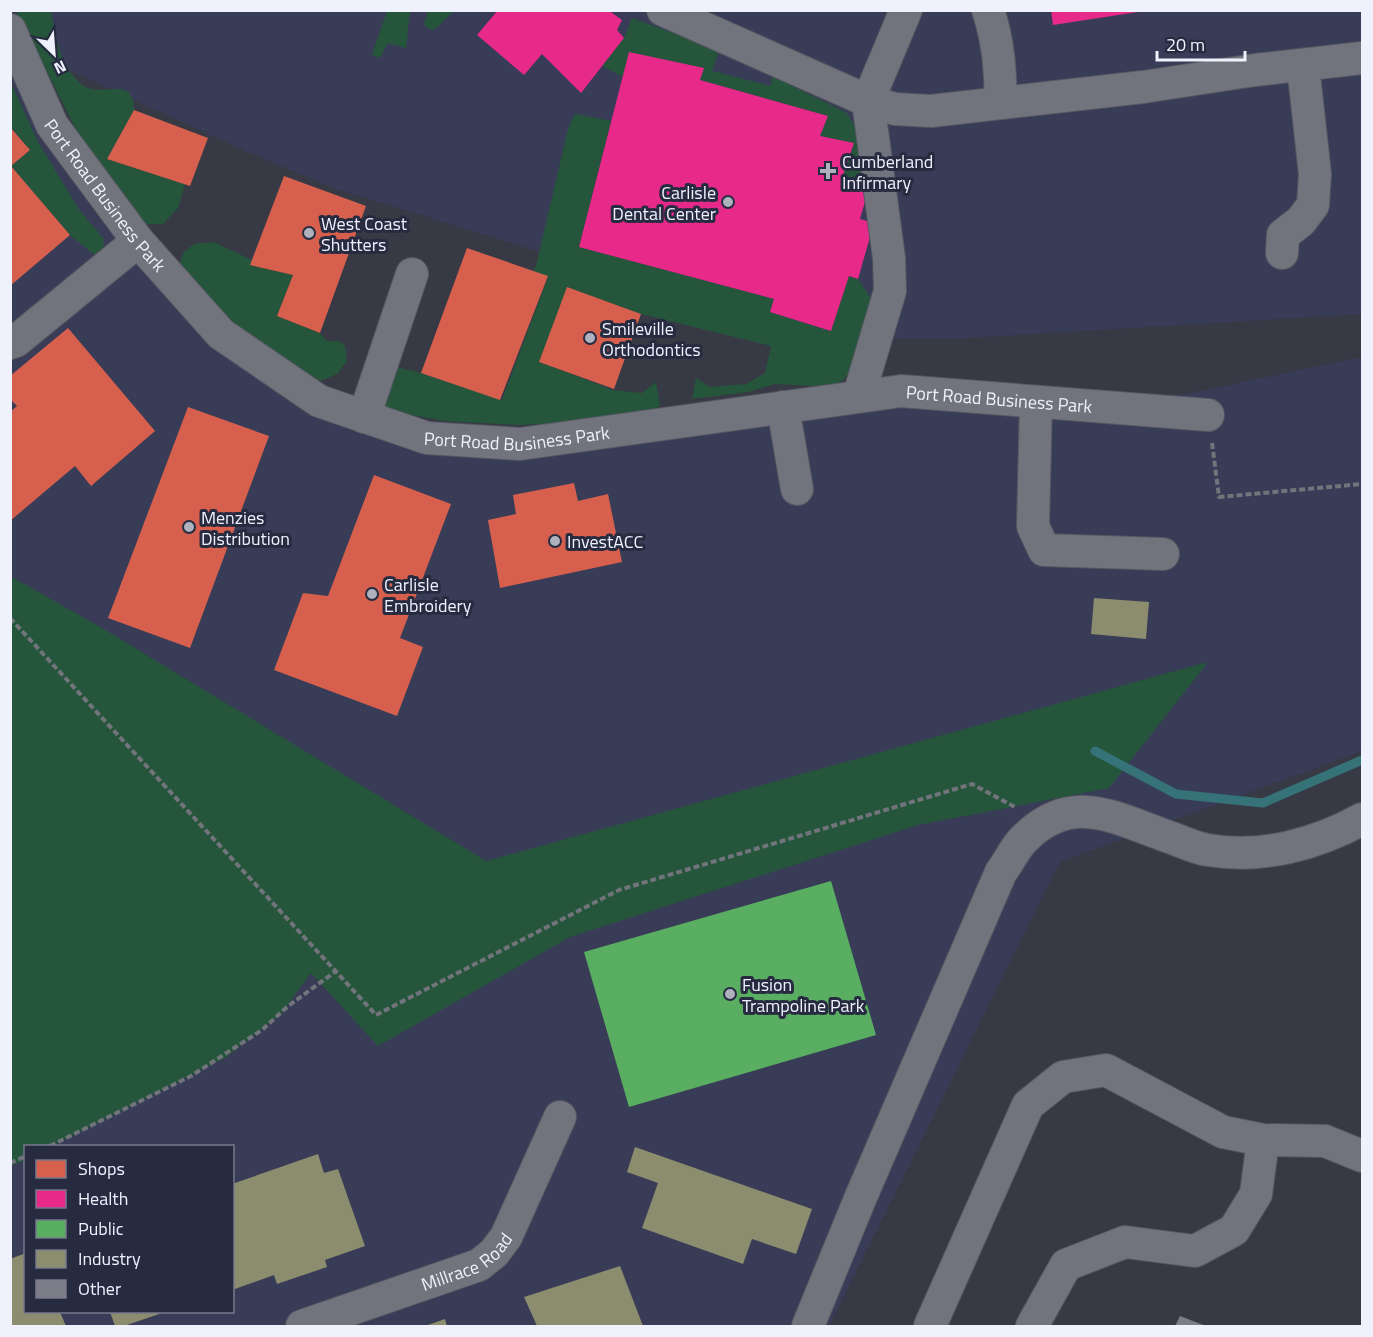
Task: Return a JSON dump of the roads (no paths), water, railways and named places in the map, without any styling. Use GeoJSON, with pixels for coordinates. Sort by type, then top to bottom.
{"type":"FeatureCollection","features":[{"type":"Feature","properties":{"kind":"street"},"geometry":{"type":"LineString","coordinates":[[663,10],[868,101],[895,109],[931,111],[1362,58]]}},
{"type":"Feature","properties":{"kind":"street"},"geometry":{"type":"LineString","coordinates":[[859,395],[890,291],[890,258],[868,101],[906,10]]}},
{"type":"Feature","properties":{"kind":"street"},"geometry":{"type":"LineString","coordinates":[[988,10],[1000,56],[1001,103]]}},
{"type":"Feature","properties":{"kind":"street","name":"Port Road Business Park"},"geometry":{"type":"LineString","coordinates":[[10,30],[52,124],[138,241],[221,334],[319,401],[427,438],[520,444],[859,395],[901,391],[1208,415]]}},
{"type":"Feature","properties":{"kind":"street"},"geometry":{"type":"LineString","coordinates":[[1282,253],[1284,235],[1301,221],[1313,205],[1315,174],[1303,66]]}},
{"type":"Feature","properties":{"kind":"street"},"geometry":{"type":"LineString","coordinates":[[10,343],[16,341],[138,241]]}},
{"type":"Feature","properties":{"kind":"street"},"geometry":{"type":"LineString","coordinates":[[364,417],[412,274]]}},
{"type":"Feature","properties":{"kind":"street"},"geometry":{"type":"LineString","coordinates":[[1036,402],[1034,526],[1044,550],[1163,554]]}},
{"type":"Feature","properties":{"kind":"street"},"geometry":{"type":"LineString","coordinates":[[783,407],[797,489]]}},
{"type":"Feature","properties":{"kind":"street"},"geometry":{"type":"LineString","coordinates":[[808,1326],[860,1199],[1001,872],[1024,839],[1056,816],[1080,810],[1100,813],[1206,850],[1240,854],[1273,851],[1308,843],[1362,819]]}},
{"type":"Feature","properties":{"kind":"street"},"geometry":{"type":"LineString","coordinates":[[930,1326],[1028,1105],[1063,1077],[1106,1070],[1223,1132],[1263,1140],[1325,1141],[1362,1156]]}},
{"type":"Feature","properties":{"kind":"street","name":"Millrace Road"},"geometry":{"type":"LineString","coordinates":[[302,1326],[479,1265],[494,1253],[506,1237],[560,1117]]}},
{"type":"Feature","properties":{"kind":"street"},"geometry":{"type":"LineString","coordinates":[[1032,1326],[1066,1265],[1125,1242],[1195,1251],[1234,1230],[1256,1194],[1263,1140]]}},
{"type":"Feature","properties":{"kind":"waterway"},"geometry":{"type":"LineString","coordinates":[[1095,751],[1176,794],[1263,803],[1362,760]]}},
{"type":"Feature","properties":{"kind":"place","name":"Cumberland Infirmary"},"geometry":{"type":"Point","coordinates":[828,171]}},
{"type":"Feature","properties":{"kind":"place","name":"Carlisle Dental Center"},"geometry":{"type":"Point","coordinates":[728,202]}},
{"type":"Feature","properties":{"kind":"place","name":"West Coast Shutters"},"geometry":{"type":"Point","coordinates":[309,233]}},
{"type":"Feature","properties":{"kind":"place","name":"Smileville Orthodontics"},"geometry":{"type":"Point","coordinates":[590,338]}},
{"type":"Feature","properties":{"kind":"place","name":"Menzies Distribution"},"geometry":{"type":"Point","coordinates":[189,527]}},
{"type":"Feature","properties":{"kind":"place","name":"InvestACC"},"geometry":{"type":"Point","coordinates":[555,541]}},
{"type":"Feature","properties":{"kind":"place","name":"Carlisle Embroidery"},"geometry":{"type":"Point","coordinates":[372,594]}},
{"type":"Feature","properties":{"kind":"place","name":"Fusion Trampoline Park"},"geometry":{"type":"Point","coordinates":[730,994]}}]}
